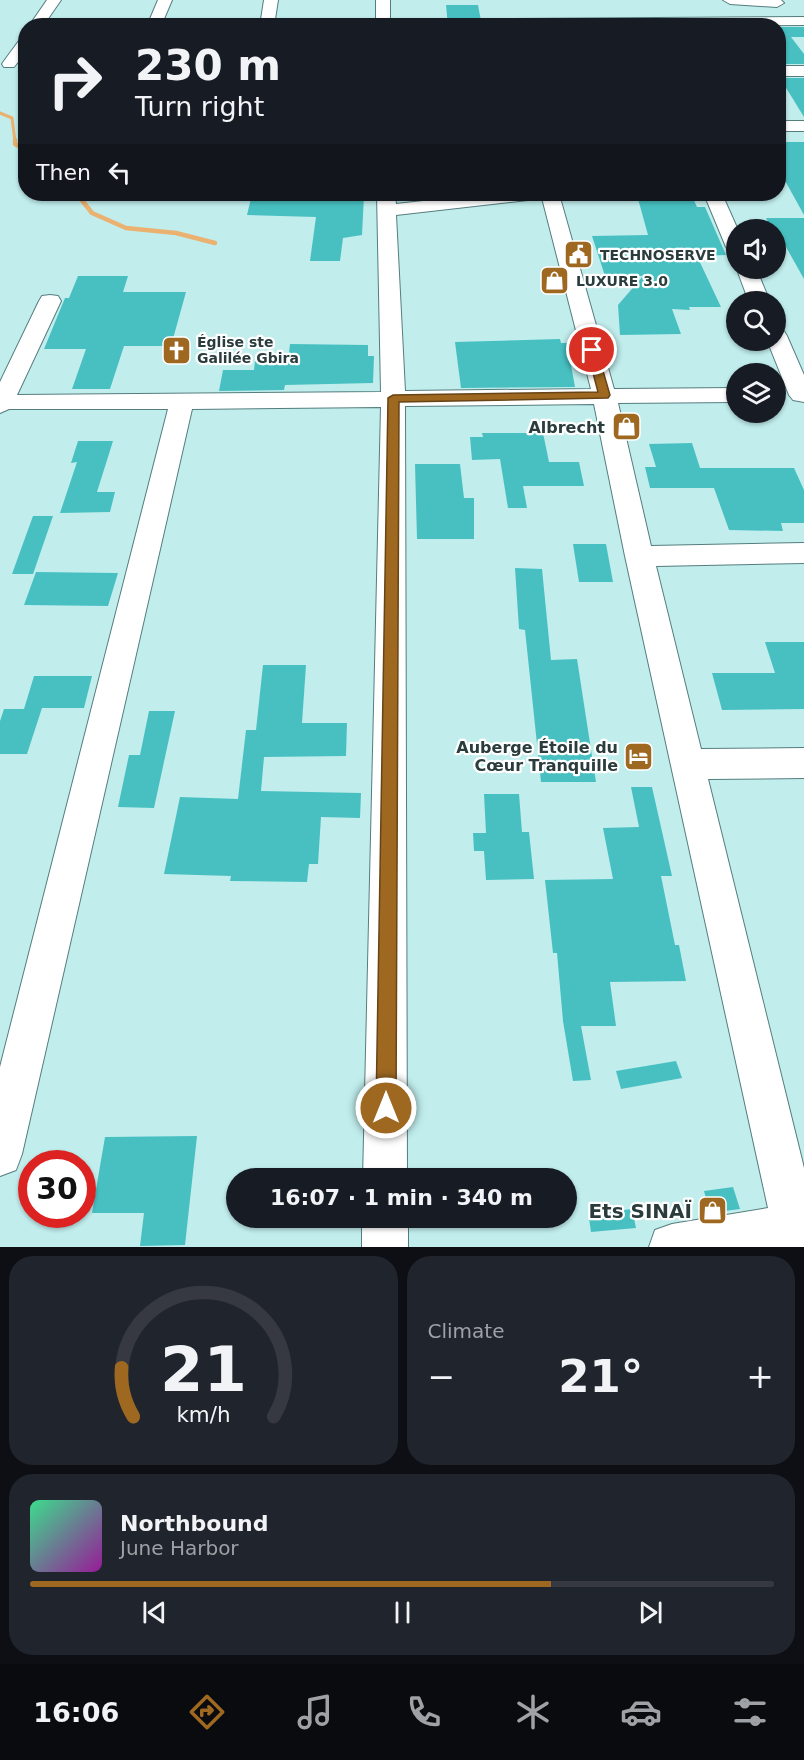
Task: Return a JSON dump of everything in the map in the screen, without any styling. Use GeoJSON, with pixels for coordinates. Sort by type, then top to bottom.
{"type":"FeatureCollection","features":[{"type":"Feature","properties":{"kind":"street"},"geometry":{"type":"LineString","coordinates":[[42,18],[54,0]]}},
{"type":"Feature","properties":{"kind":"street"},"geometry":{"type":"LineString","coordinates":[[157,18],[165,0]]}},
{"type":"Feature","properties":{"kind":"street"},"geometry":{"type":"LineString","coordinates":[[268,18],[271,0]]}},
{"type":"Feature","properties":{"kind":"street"},"geometry":{"type":"LineString","coordinates":[[382,0],[383,18]]}},
{"type":"Feature","properties":{"kind":"street"},"geometry":{"type":"LineString","coordinates":[[730,0],[794,3]]}},
{"type":"Feature","properties":{"kind":"street"},"geometry":{"type":"LineString","coordinates":[[786,21],[804,21]]}},
{"type":"Feature","properties":{"kind":"street"},"geometry":{"type":"LineString","coordinates":[[9,64],[18,52]]}},
{"type":"Feature","properties":{"kind":"street"},"geometry":{"type":"LineString","coordinates":[[786,71],[804,71]]}},
{"type":"Feature","properties":{"kind":"street"},"geometry":{"type":"LineString","coordinates":[[786,126],[804,126]]}},
{"type":"Feature","properties":{"kind":"street"},"geometry":{"type":"LineString","coordinates":[[386,1168],[393,398],[386,202],[404,201]]}},
{"type":"Feature","properties":{"kind":"street"},"geometry":{"type":"LineString","coordinates":[[552,201],[604,395],[639,556],[799,1232],[672,1247]]}},
{"type":"Feature","properties":{"kind":"street"},"geometry":{"type":"LineString","coordinates":[[716,201],[726,224]]}},
{"type":"Feature","properties":{"kind":"street"},"geometry":{"type":"LineString","coordinates":[[50,301],[0,398],[182,401],[726,395]]}},
{"type":"Feature","properties":{"kind":"street"},"geometry":{"type":"LineString","coordinates":[[783,351],[802,394],[786,395]]}},
{"type":"Feature","properties":{"kind":"street"},"geometry":{"type":"LineString","coordinates":[[0,1155],[182,401]]}},
{"type":"Feature","properties":{"kind":"street"},"geometry":{"type":"LineString","coordinates":[[639,556],[804,553]]}},
{"type":"Feature","properties":{"kind":"street"},"geometry":{"type":"LineString","coordinates":[[689,764],[804,763]]}},
{"type":"Feature","properties":{"kind":"street"},"geometry":{"type":"LineString","coordinates":[[385,1228],[385,1247]]}},
{"type":"Feature","properties":{"kind":"building"},"geometry":{"type":"Polygon","coordinates":[[[446,5],[478,5],[480,18],[447,18],[446,5]]]}},
{"type":"Feature","properties":{"kind":"building"},"geometry":{"type":"Polygon","coordinates":[[[786,27],[804,27],[804,37],[791,37],[804,54],[804,64],[786,64],[786,27]]]}},
{"type":"Feature","properties":{"kind":"building"},"geometry":{"type":"Polygon","coordinates":[[[786,78],[804,78],[804,117],[786,88],[786,78]]]}},
{"type":"Feature","properties":{"kind":"building"},"geometry":{"type":"Polygon","coordinates":[[[786,142],[804,142],[804,215],[786,182],[786,142]]]}},
{"type":"Feature","properties":{"kind":"building"},"geometry":{"type":"Polygon","coordinates":[[[250,201],[364,201],[362,235],[343,238],[340,261],[310,261],[316,217],[247,215],[250,201]]]}},
{"type":"Feature","properties":{"kind":"building"},"geometry":{"type":"Polygon","coordinates":[[[639,201],[694,201],[697,207],[705,207],[726,255],[697,256],[721,307],[672,309],[681,334],[620,335],[618,305],[643,276],[605,276],[592,236],[648,235],[639,201]]]}},
{"type":"Feature","properties":{"kind":"building"},"geometry":{"type":"Polygon","coordinates":[[[804,218],[804,279],[786,247],[786,219],[766,219],[804,218]]]}},
{"type":"Feature","properties":{"kind":"building"},"geometry":{"type":"Polygon","coordinates":[[[78,276],[128,276],[123,292],[186,292],[171,346],[124,346],[110,389],[72,389],[86,349],[44,349],[65,298],[69,298],[78,276]]]}},
{"type":"Feature","properties":{"kind":"building"},"geometry":{"type":"Polygon","coordinates":[[[560,339],[561,343],[567,343],[575,387],[461,388],[455,342],[560,339]]]}},
{"type":"Feature","properties":{"kind":"building"},"geometry":{"type":"Polygon","coordinates":[[[290,344],[368,345],[368,356],[374,356],[373,383],[285,385],[284,390],[219,391],[223,370],[254,370],[255,361],[288,361],[290,344]]]}},
{"type":"Feature","properties":{"kind":"building"},"geometry":{"type":"Polygon","coordinates":[[[482,433],[543,433],[549,462],[579,462],[584,486],[523,486],[527,508],[508,508],[500,459],[472,460],[470,437],[483,437],[482,433]]]}},
{"type":"Feature","properties":{"kind":"building"},"geometry":{"type":"Polygon","coordinates":[[[78,441],[113,441],[97,492],[115,492],[110,512],[60,513],[77,462],[71,463],[78,441]]]}},
{"type":"Feature","properties":{"kind":"building"},"geometry":{"type":"Polygon","coordinates":[[[692,443],[700,468],[794,468],[804,490],[804,523],[781,523],[783,531],[729,530],[714,488],[650,488],[645,467],[656,467],[649,444],[692,443]]]}},
{"type":"Feature","properties":{"kind":"building"},"geometry":{"type":"Polygon","coordinates":[[[415,464],[460,464],[464,498],[474,498],[474,539],[417,539],[415,464]]]}},
{"type":"Feature","properties":{"kind":"building"},"geometry":{"type":"Polygon","coordinates":[[[33,516],[53,516],[33,574],[12,574],[33,516]]]}},
{"type":"Feature","properties":{"kind":"building"},"geometry":{"type":"Polygon","coordinates":[[[573,544],[606,544],[613,582],[579,582],[573,544]]]}},
{"type":"Feature","properties":{"kind":"building"},"geometry":{"type":"Polygon","coordinates":[[[515,568],[542,569],[551,660],[577,659],[596,782],[541,782],[525,630],[519,629],[515,568]]]}},
{"type":"Feature","properties":{"kind":"building"},"geometry":{"type":"Polygon","coordinates":[[[36,572],[118,573],[108,606],[24,605],[36,572]]]}},
{"type":"Feature","properties":{"kind":"building"},"geometry":{"type":"Polygon","coordinates":[[[765,642],[804,642],[804,709],[722,710],[712,673],[775,673],[765,642]]]}},
{"type":"Feature","properties":{"kind":"building"},"geometry":{"type":"Polygon","coordinates":[[[263,665],[306,665],[302,723],[347,723],[346,756],[264,757],[261,791],[361,793],[360,818],[321,817],[318,864],[309,864],[307,882],[230,881],[231,876],[164,874],[180,797],[238,799],[246,730],[256,730],[263,665]]]}},
{"type":"Feature","properties":{"kind":"building"},"geometry":{"type":"Polygon","coordinates":[[[34,676],[92,676],[84,708],[42,708],[27,754],[0,754],[0,721],[4,709],[24,709],[34,676]]]}},
{"type":"Feature","properties":{"kind":"building"},"geometry":{"type":"Polygon","coordinates":[[[149,711],[175,711],[154,808],[118,807],[129,755],[140,755],[149,711]]]}},
{"type":"Feature","properties":{"kind":"building"},"geometry":{"type":"Polygon","coordinates":[[[631,787],[652,787],[672,876],[661,876],[675,945],[679,945],[686,981],[610,982],[616,1026],[581,1026],[591,1080],[573,1081],[563,1021],[557,953],[553,953],[545,880],[613,879],[603,828],[639,827],[631,787]]]}},
{"type":"Feature","properties":{"kind":"building"},"geometry":{"type":"Polygon","coordinates":[[[484,794],[519,794],[522,832],[529,832],[534,879],[486,880],[484,851],[474,851],[473,833],[486,833],[484,794]]]}},
{"type":"Feature","properties":{"kind":"building"},"geometry":{"type":"Polygon","coordinates":[[[676,1061],[682,1078],[621,1089],[616,1071],[676,1061]]]}},
{"type":"Feature","properties":{"kind":"building"},"geometry":{"type":"Polygon","coordinates":[[[197,1136],[185,1245],[140,1246],[144,1213],[96,1213],[96,1190],[105,1137],[197,1136]]]}},
{"type":"Feature","properties":{"kind":"building"},"geometry":{"type":"Polygon","coordinates":[[[733,1187],[740,1209],[710,1213],[704,1191],[733,1187]]]}},
{"type":"Feature","properties":{"kind":"building"},"geometry":{"type":"Polygon","coordinates":[[[606,1209],[606,1212],[632,1209],[636,1228],[591,1232],[588,1211],[606,1209]]]}},
{"type":"Feature","properties":{"kind":"waterway"},"geometry":{"type":"LineString","coordinates":[[0,113],[12,118],[15,142]]}},
{"type":"Feature","properties":{"kind":"waterway"},"geometry":{"type":"LineString","coordinates":[[15,142],[18,146]]}},
{"type":"Feature","properties":{"kind":"waterway"},"geometry":{"type":"LineString","coordinates":[[83,201],[92,213],[126,228],[176,233],[215,243]]}},
{"type":"Feature","properties":{"kind":"place","name":"TECHNOSERVE"},"geometry":{"type":"Point","coordinates":[579,255]}},
{"type":"Feature","properties":{"kind":"place","name":"LUXURE 3.0"},"geometry":{"type":"Point","coordinates":[555,281]}},
{"type":"Feature","properties":{"kind":"place","name":"Église ste Galilée Gbira"},"geometry":{"type":"Point","coordinates":[176,350]}},
{"type":"Feature","properties":{"kind":"place","name":"Albrecht"},"geometry":{"type":"Point","coordinates":[626,427]}},
{"type":"Feature","properties":{"kind":"place","name":"Auberge Étoile du Cœur Tranquille"},"geometry":{"type":"Point","coordinates":[639,756]}},
{"type":"Feature","properties":{"kind":"place","name":"Ets SINAÏ"},"geometry":{"type":"Point","coordinates":[713,1211]}},
{"type":"Feature","properties":{"kind":"route"},"geometry":{"type":"LineString","coordinates":[[386,1108],[393,398],[604,395],[592,350]]}}]}
